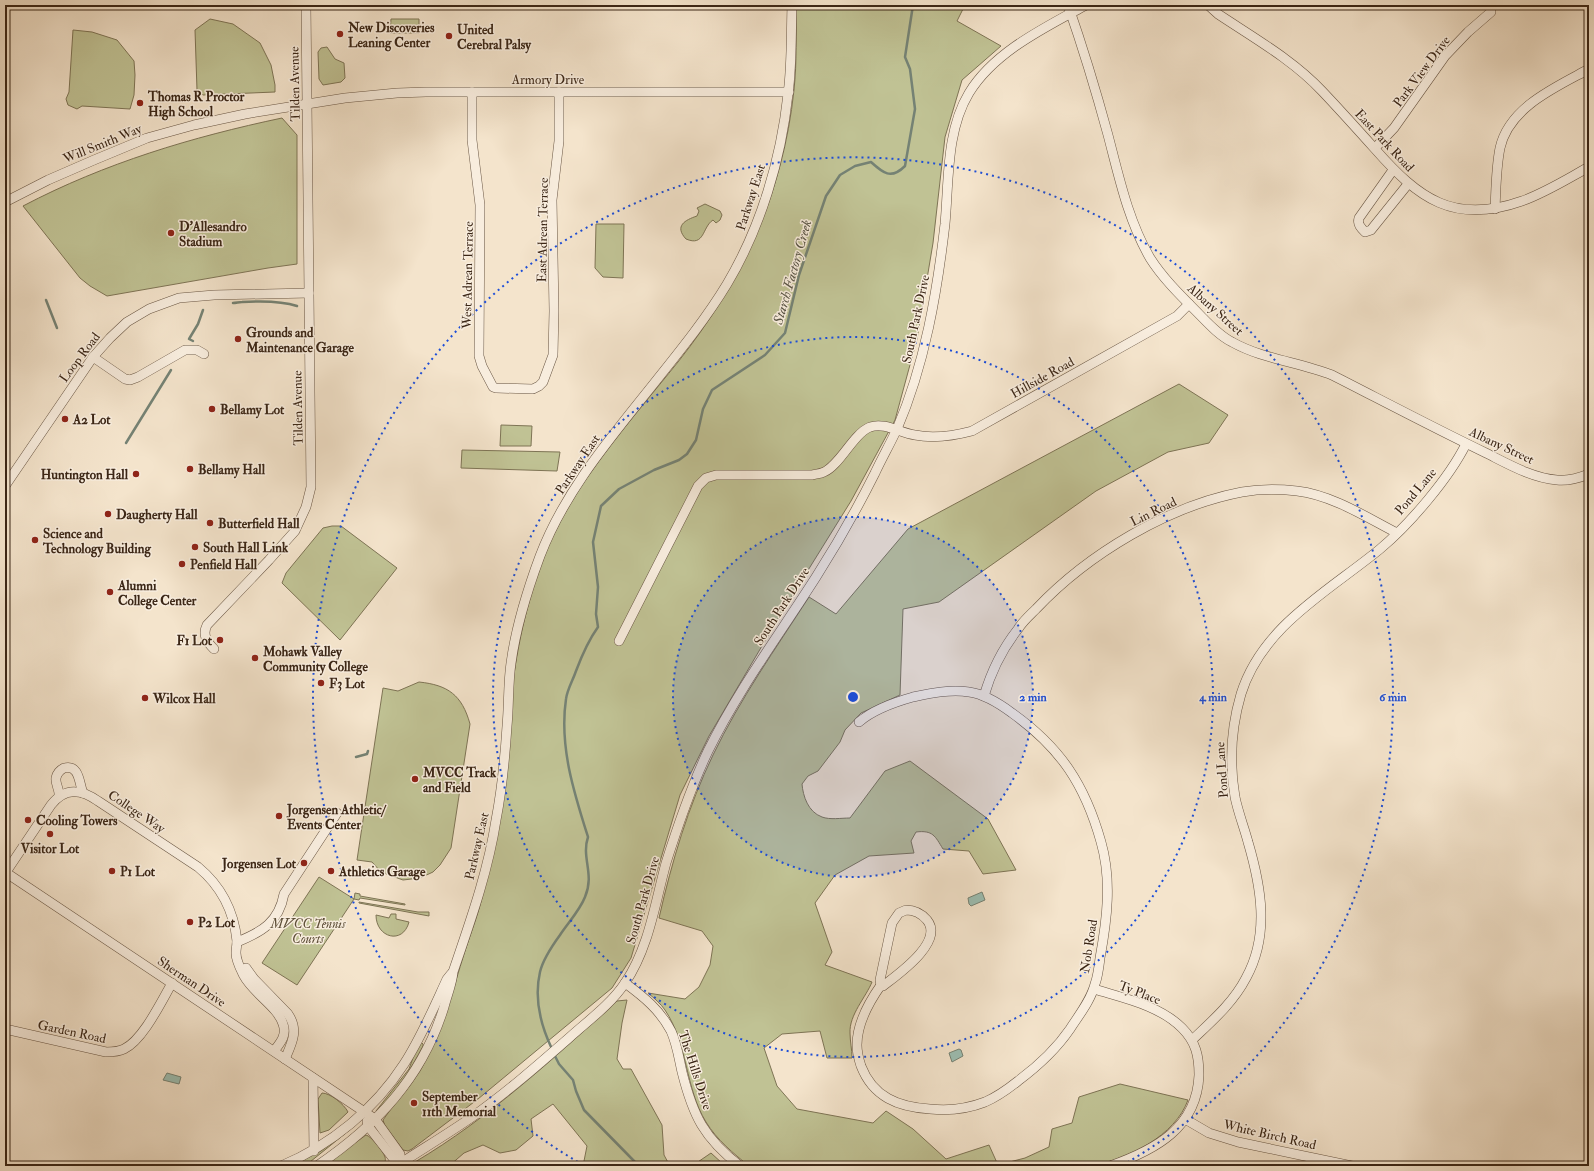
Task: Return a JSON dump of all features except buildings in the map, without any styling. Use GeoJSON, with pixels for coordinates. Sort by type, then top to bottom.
{"type":"FeatureCollection","features":[{"type":"Feature","properties":{"kind":"street","name":"Tilden Avenue"},"geometry":{"type":"LineString","coordinates":[[214,649],[208,642],[205,635],[207,625],[288,541],[301,522],[311,487],[306,5]]}},
{"type":"Feature","properties":{"kind":"street","name":"Parkway East"},"geometry":{"type":"LineString","coordinates":[[317,1166],[372,1122],[394,1100],[427,1050],[439,1023],[452,981],[453,972],[478,898],[497,819],[513,651],[525,600],[540,554],[559,514],[576,485],[613,435],[704,320],[728,282],[748,244],[763,208],[777,157],[789,92],[792,5]]}},
{"type":"Feature","properties":{"kind":"street","name":"South Park Drive"},"geometry":{"type":"LineString","coordinates":[[399,1165],[473,1116],[516,1082],[599,1011],[625,983],[636,965],[648,931],[666,864],[685,806],[708,752],[728,713],[751,675],[817,576],[844,530],[896,430],[910,392],[932,312],[944,224],[952,145],[960,111],[969,93],[982,76],[1002,55],[1070,9],[1086,5]]}},
{"type":"Feature","properties":{"kind":"street","name":"East Park Road"},"geometry":{"type":"LineString","coordinates":[[1208,5],[1218,14],[1301,70],[1322,90],[1393,170],[1408,184],[1432,200],[1446,206],[1463,210],[1495,209],[1524,201],[1589,167]]}},
{"type":"Feature","properties":{"kind":"street","name":"Albany Street"},"geometry":{"type":"LineString","coordinates":[[1070,9],[1095,89],[1126,204],[1137,232],[1151,259],[1162,275],[1189,304],[1229,341],[1247,350],[1314,368],[1332,375],[1466,444],[1526,472],[1555,480],[1581,477],[1589,474]]}},
{"type":"Feature","properties":{"kind":"street","name":"Park View Drive"},"geometry":{"type":"LineString","coordinates":[[1375,148],[1394,128],[1445,56],[1490,12]]}},
{"type":"Feature","properties":{"kind":"street"},"geometry":{"type":"LineString","coordinates":[[1495,209],[1496,170],[1500,146],[1518,115],[1531,103],[1589,69]]}},
{"type":"Feature","properties":{"kind":"street","name":"West Adrean Terrace"},"geometry":{"type":"LineString","coordinates":[[472,92],[472,140],[480,205],[480,361],[490,384],[496,388],[533,389],[543,382],[549,368]]}},
{"type":"Feature","properties":{"kind":"street","name":"East Adrean Terrace"},"geometry":{"type":"LineString","coordinates":[[549,368],[553,355],[554,311],[552,200],[559,141],[559,92]]}},
{"type":"Feature","properties":{"kind":"street","name":"Armory Drive"},"geometry":{"type":"LineString","coordinates":[[307,104],[345,98],[397,93],[789,92]]}},
{"type":"Feature","properties":{"kind":"street","name":"Will Smith Way"},"geometry":{"type":"LineString","coordinates":[[5,202],[54,177],[147,138],[194,125],[245,114],[307,104]]}},
{"type":"Feature","properties":{"kind":"street"},"geometry":{"type":"LineString","coordinates":[[1393,170],[1359,218],[1358,222],[1361,229],[1365,232],[1371,230],[1408,184]]}},
{"type":"Feature","properties":{"kind":"street","name":"Loop Road"},"geometry":{"type":"LineString","coordinates":[[5,486],[93,357],[127,322],[149,309],[179,298],[214,295],[309,293]]}},
{"type":"Feature","properties":{"kind":"street","name":"Hillside Road"},"geometry":{"type":"LineString","coordinates":[[619,641],[698,486],[706,478],[716,475],[812,475],[825,472],[861,433],[870,428],[882,426],[914,435],[936,438],[950,437],[972,430],[1177,316],[1189,304]]}},
{"type":"Feature","properties":{"kind":"street"},"geometry":{"type":"LineString","coordinates":[[93,357],[125,379],[130,380],[138,378],[186,350],[197,350],[204,354]]}},
{"type":"Feature","properties":{"kind":"street","name":"Pond Lane"},"geometry":{"type":"LineString","coordinates":[[1192,1040],[1230,1002],[1246,979],[1252,967],[1260,937],[1262,917],[1258,883],[1235,798],[1231,764],[1232,733],[1235,715],[1250,671],[1265,648],[1294,616],[1382,548],[1397,533],[1429,498],[1459,457],[1466,444]]}},
{"type":"Feature","properties":{"kind":"street","name":"Lin Road"},"geometry":{"type":"LineString","coordinates":[[984,696],[990,678],[1006,646],[1018,628],[1047,597],[1079,570],[1114,546],[1164,518],[1202,502],[1244,492],[1273,490],[1298,492],[1320,497],[1339,504],[1397,533]]}},
{"type":"Feature","properties":{"kind":"street","name":"Nob Road"},"geometry":{"type":"LineString","coordinates":[[859,722],[866,716],[892,704],[928,693],[949,691],[971,692],[984,696],[1006,708],[1032,728],[1052,747],[1070,771],[1087,801],[1102,844],[1106,873],[1107,911],[1103,939],[1094,989],[1086,1005],[1063,1039],[1040,1065],[1002,1093],[986,1102],[961,1109],[946,1110],[921,1109],[901,1104],[885,1098],[875,1090],[865,1076],[858,1058],[857,1045],[859,1031],[865,1013],[881,985],[880,980],[893,919],[901,912],[906,910],[914,910],[923,915],[929,922],[931,932],[928,943],[918,957],[903,971],[883,986],[881,985]]}},
{"type":"Feature","properties":{"kind":"street"},"geometry":{"type":"LineString","coordinates":[[5,872],[59,796],[69,792],[83,793],[78,774],[74,769],[67,768],[61,770],[57,775],[56,783],[59,790],[59,796]]}},
{"type":"Feature","properties":{"kind":"street","name":"College Way"},"geometry":{"type":"LineString","coordinates":[[83,793],[93,797],[198,867],[218,888],[228,907],[235,928],[237,958],[247,982],[282,1022],[284,1036],[274,1051]]}},
{"type":"Feature","properties":{"kind":"street"},"geometry":{"type":"LineString","coordinates":[[237,944],[262,930],[279,912],[282,906],[284,894],[337,813]]}},
{"type":"Feature","properties":{"kind":"street","name":"Sherman Drive"},"geometry":{"type":"LineString","coordinates":[[5,872],[364,1112],[400,1154],[399,1165]]}},
{"type":"Feature","properties":{"kind":"street","name":"College Way"},"geometry":{"type":"LineString","coordinates":[[237,944],[249,974],[288,1014],[292,1021],[294,1037],[285,1059]]}},
{"type":"Feature","properties":{"kind":"street","name":"Parkway East"},"geometry":{"type":"LineString","coordinates":[[281,1166],[314,1151],[346,1129],[389,1085],[405,1063],[447,979],[453,972]]}},
{"type":"Feature","properties":{"kind":"street","name":"Garden Road"},"geometry":{"type":"LineString","coordinates":[[5,1029],[101,1051],[116,1052],[124,1049],[136,1040],[172,983]]}},
{"type":"Feature","properties":{"kind":"street","name":"The Hills Drive"},"geometry":{"type":"LineString","coordinates":[[625,983],[646,999],[660,1014],[675,1042],[690,1101],[698,1119],[712,1141],[740,1166]]}},
{"type":"Feature","properties":{"kind":"street","name":"Ty Place"},"geometry":{"type":"LineString","coordinates":[[1094,989],[1150,1007],[1181,1027],[1192,1040]]}},
{"type":"Feature","properties":{"kind":"street"},"geometry":{"type":"LineString","coordinates":[[1110,1166],[1144,1152],[1166,1139],[1185,1119],[1194,1101],[1198,1087],[1199,1063],[1197,1051],[1192,1040]]}},
{"type":"Feature","properties":{"kind":"street"},"geometry":{"type":"LineString","coordinates":[[313,1078],[314,1151]]}},
{"type":"Feature","properties":{"kind":"street","name":"White Birch Road"},"geometry":{"type":"LineString","coordinates":[[1185,1119],[1209,1133],[1238,1142],[1350,1166]]}},
{"type":"Feature","properties":{"kind":"green space"},"geometry":{"type":"Polygon","coordinates":[[[796,5],[965,5],[957,21],[1001,46],[962,80],[945,137],[933,243],[917,339],[895,420],[851,501],[779,617],[709,736],[680,795],[631,958],[612,988],[478,1099],[412,1149],[408,1151],[403,1150],[385,1126],[383,1120],[416,1078],[428,1057],[446,1012],[479,908],[486,880],[517,656],[530,597],[544,557],[570,504],[586,479],[622,431],[701,331],[722,300],[756,235],[780,165],[788,128],[795,79],[796,5]]]}},
{"type":"Feature","properties":{"kind":"green space"},"geometry":{"type":"Polygon","coordinates":[[[210,19],[233,24],[260,43],[271,65],[275,92],[203,95],[197,90],[195,30],[210,19]]]}},
{"type":"Feature","properties":{"kind":"green space"},"geometry":{"type":"Polygon","coordinates":[[[391,19],[419,19],[419,33],[390,33],[391,19]]]}},
{"type":"Feature","properties":{"kind":"green space"},"geometry":{"type":"Polygon","coordinates":[[[73,30],[92,32],[117,40],[134,61],[134,95],[130,109],[82,106],[77,109],[68,105],[66,99],[69,92],[73,30]]]}},
{"type":"Feature","properties":{"kind":"green space"},"geometry":{"type":"Polygon","coordinates":[[[327,47],[335,59],[344,63],[345,78],[341,82],[323,85],[319,79],[318,52],[321,48],[327,47]]]}},
{"type":"Feature","properties":{"kind":"green space","name":"D'Allesandro Stadium"},"geometry":{"type":"Polygon","coordinates":[[[282,118],[297,135],[297,264],[107,296],[80,278],[23,206],[117,164],[182,143],[248,125],[282,118]]]}},
{"type":"Feature","properties":{"kind":"green space"},"geometry":{"type":"Polygon","coordinates":[[[705,204],[720,211],[722,215],[720,220],[716,223],[713,220],[709,223],[700,238],[697,240],[692,241],[686,239],[681,230],[682,224],[697,216],[699,211],[697,208],[705,204]]]}},
{"type":"Feature","properties":{"kind":"green space"},"geometry":{"type":"Polygon","coordinates":[[[596,224],[624,224],[623,278],[603,277],[595,268],[596,224]]]}},
{"type":"Feature","properties":{"kind":"green space"},"geometry":{"type":"Polygon","coordinates":[[[1179,384],[1228,415],[1209,443],[1168,452],[1096,491],[939,602],[903,609],[900,695],[861,713],[845,730],[840,742],[818,771],[808,776],[802,784],[807,803],[817,815],[836,819],[850,818],[885,771],[910,761],[988,819],[1016,870],[983,874],[969,851],[943,849],[930,833],[916,832],[911,841],[914,853],[869,856],[835,875],[815,903],[832,952],[825,965],[872,982],[858,1006],[850,1026],[852,1058],[827,1058],[820,1031],[782,1034],[764,1048],[777,1086],[797,1109],[873,1123],[886,1111],[913,1129],[946,1159],[989,1145],[998,1165],[1025,1158],[1049,1147],[1052,1129],[1072,1123],[1079,1097],[1120,1084],[1188,1100],[1182,1113],[1162,1135],[1149,1144],[1121,1157],[1093,1166],[749,1166],[731,1151],[710,1129],[699,1109],[694,1095],[683,1051],[673,1023],[663,1008],[648,993],[685,999],[699,987],[710,965],[713,946],[702,931],[659,918],[669,876],[688,814],[713,755],[724,734],[759,674],[809,597],[836,614],[908,529],[1179,384]]]}},
{"type":"Feature","properties":{"kind":"green space"},"geometry":{"type":"Polygon","coordinates":[[[501,425],[532,426],[531,446],[500,446],[501,425]]]}},
{"type":"Feature","properties":{"kind":"green space"},"geometry":{"type":"Polygon","coordinates":[[[462,450],[560,452],[557,471],[461,468],[462,450]]]}},
{"type":"Feature","properties":{"kind":"green space"},"geometry":{"type":"Polygon","coordinates":[[[341,526],[397,568],[340,640],[282,583],[286,573],[323,528],[341,526]]]}},
{"type":"Feature","properties":{"kind":"green space","name":"MVCC Track and Field"},"geometry":{"type":"Polygon","coordinates":[[[419,682],[438,686],[452,693],[463,706],[470,724],[451,848],[440,865],[433,872],[420,878],[403,880],[381,872],[372,862],[357,860],[383,688],[398,691],[419,682]]]}},
{"type":"Feature","properties":{"kind":"green space","name":"MVCC Tennis Courts"},"geometry":{"type":"Polygon","coordinates":[[[319,877],[354,899],[297,985],[262,963],[319,877]]]}},
{"type":"Feature","properties":{"kind":"green space"},"geometry":{"type":"Polygon","coordinates":[[[355,893],[360,894],[360,896],[405,905],[360,898],[359,900],[354,899],[355,893]]]}},
{"type":"Feature","properties":{"kind":"green space"},"geometry":{"type":"Polygon","coordinates":[[[359,903],[418,912],[429,912],[429,916],[359,903]]]}},
{"type":"Feature","properties":{"kind":"green space"},"geometry":{"type":"Polygon","coordinates":[[[391,914],[396,914],[396,919],[409,922],[406,929],[401,934],[396,936],[390,936],[385,933],[380,929],[377,923],[376,915],[389,918],[391,914]]]}},
{"type":"Feature","properties":{"kind":"green space"},"geometry":{"type":"Polygon","coordinates":[[[627,1000],[617,1059],[623,1069],[631,1069],[662,1125],[664,1155],[670,1166],[583,1166],[587,1146],[553,1104],[531,1119],[533,1136],[516,1150],[500,1153],[483,1145],[464,1153],[449,1166],[413,1166],[415,1162],[469,1126],[520,1087],[617,1001],[627,1000]]]}},
{"type":"Feature","properties":{"kind":"green space"},"geometry":{"type":"Polygon","coordinates":[[[421,1042],[423,1046],[408,1072],[390,1097],[376,1111],[409,1069],[421,1042]]]}},
{"type":"Feature","properties":{"kind":"green space"},"geometry":{"type":"Polygon","coordinates":[[[322,1093],[329,1095],[336,1100],[348,1112],[329,1130],[320,1133],[318,1099],[322,1093]]]}},
{"type":"Feature","properties":{"kind":"green space"},"geometry":{"type":"Polygon","coordinates":[[[352,1128],[305,1166],[291,1166],[321,1151],[352,1128]]]}},
{"type":"Feature","properties":{"kind":"green space"},"geometry":{"type":"Polygon","coordinates":[[[366,1135],[374,1141],[384,1154],[385,1163],[382,1166],[323,1166],[366,1135]]]}},
{"type":"Feature","properties":{"kind":"green space"},"geometry":{"type":"Polygon","coordinates":[[[711,1153],[723,1164],[722,1166],[692,1166],[711,1153]]]}},
{"type":"Feature","properties":{"kind":"water"},"geometry":{"type":"Polygon","coordinates":[[[982,892],[985,900],[971,906],[968,898],[982,892]]]}},
{"type":"Feature","properties":{"kind":"water"},"geometry":{"type":"Polygon","coordinates":[[[959,1049],[961,1050],[963,1056],[952,1062],[949,1053],[959,1049]]]}},
{"type":"Feature","properties":{"kind":"water"},"geometry":{"type":"Polygon","coordinates":[[[167,1073],[181,1077],[179,1084],[163,1080],[167,1073]]]}},
{"type":"Feature","properties":{"kind":"waterway","name":"Starch Factory Creek"},"geometry":{"type":"LineString","coordinates":[[552,1049],[542,1021],[538,1002],[538,982],[540,972],[543,962],[551,948],[583,902],[588,889],[589,881],[586,852],[588,837],[569,769],[566,752],[564,717],[569,689],[586,648],[598,627],[596,614],[598,587],[593,542],[601,506],[619,489],[654,470],[679,460],[687,454],[696,440],[703,409],[712,390],[765,355],[785,333],[799,275],[826,196],[840,175],[855,166],[871,162],[883,172],[891,174],[905,166],[915,109],[910,69],[905,57],[913,5]]}},
{"type":"Feature","properties":{"kind":"waterway"},"geometry":{"type":"LineString","coordinates":[[46,300],[57,328]]}},
{"type":"Feature","properties":{"kind":"waterway"},"geometry":{"type":"LineString","coordinates":[[233,303],[270,302],[297,306]]}},
{"type":"Feature","properties":{"kind":"waterway"},"geometry":{"type":"LineString","coordinates":[[193,341],[189,339],[198,324],[203,310]]}},
{"type":"Feature","properties":{"kind":"waterway"},"geometry":{"type":"LineString","coordinates":[[126,443],[171,370]]}},
{"type":"Feature","properties":{"kind":"waterway"},"geometry":{"type":"LineString","coordinates":[[356,757],[367,754],[368,751]]}},
{"type":"Feature","properties":{"kind":"waterway","name":"Starch Factory Creek"},"geometry":{"type":"LineString","coordinates":[[554,1054],[559,1064],[573,1080],[584,1110],[635,1162],[637,1166]]}},
{"type":"Feature","properties":{"kind":"place","name":"New Discoveries Leaning Center"},"geometry":{"type":"Point","coordinates":[340,34]}},
{"type":"Feature","properties":{"kind":"place","name":"United Cerebral Palsy"},"geometry":{"type":"Point","coordinates":[449,36]}},
{"type":"Feature","properties":{"kind":"place","name":"Thomas R Proctor High School"},"geometry":{"type":"Point","coordinates":[140,103]}},
{"type":"Feature","properties":{"kind":"place","name":"D'Allesandro Stadium"},"geometry":{"type":"Point","coordinates":[171,233]}},
{"type":"Feature","properties":{"kind":"place","name":"Grounds and Maintenance Garage"},"geometry":{"type":"Point","coordinates":[238,339]}},
{"type":"Feature","properties":{"kind":"place","name":"Bellamy Lot"},"geometry":{"type":"Point","coordinates":[212,409]}},
{"type":"Feature","properties":{"kind":"place","name":"A2 Lot"},"geometry":{"type":"Point","coordinates":[65,419]}},
{"type":"Feature","properties":{"kind":"place","name":"Bellamy Hall"},"geometry":{"type":"Point","coordinates":[190,469]}},
{"type":"Feature","properties":{"kind":"place","name":"Huntington Hall"},"geometry":{"type":"Point","coordinates":[136,474]}},
{"type":"Feature","properties":{"kind":"place","name":"Daugherty Hall"},"geometry":{"type":"Point","coordinates":[108,514]}},
{"type":"Feature","properties":{"kind":"place","name":"Butterfield Hall"},"geometry":{"type":"Point","coordinates":[210,523]}},
{"type":"Feature","properties":{"kind":"place","name":"Science and Technology Building"},"geometry":{"type":"Point","coordinates":[35,540]}},
{"type":"Feature","properties":{"kind":"place","name":"South Hall Link"},"geometry":{"type":"Point","coordinates":[195,547]}},
{"type":"Feature","properties":{"kind":"place","name":"Penfield Hall"},"geometry":{"type":"Point","coordinates":[182,564]}},
{"type":"Feature","properties":{"kind":"place","name":"Alumni College Center"},"geometry":{"type":"Point","coordinates":[110,592]}},
{"type":"Feature","properties":{"kind":"place","name":"F1 Lot"},"geometry":{"type":"Point","coordinates":[220,640]}},
{"type":"Feature","properties":{"kind":"place","name":"Mohawk Valley Community College"},"geometry":{"type":"Point","coordinates":[255,658]}},
{"type":"Feature","properties":{"kind":"place","name":"F3 Lot"},"geometry":{"type":"Point","coordinates":[321,683]}},
{"type":"Feature","properties":{"kind":"place","name":"Wilcox Hall"},"geometry":{"type":"Point","coordinates":[145,698]}},
{"type":"Feature","properties":{"kind":"place","name":"MVCC Track and Field"},"geometry":{"type":"Point","coordinates":[415,779]}},
{"type":"Feature","properties":{"kind":"place","name":"Jorgensen Athletic/ Events Center"},"geometry":{"type":"Point","coordinates":[279,816]}},
{"type":"Feature","properties":{"kind":"place","name":"Cooling Towers"},"geometry":{"type":"Point","coordinates":[28,820]}},
{"type":"Feature","properties":{"kind":"place","name":"Visitor Lot"},"geometry":{"type":"Point","coordinates":[50,834]}},
{"type":"Feature","properties":{"kind":"place","name":"Jorgensen Lot"},"geometry":{"type":"Point","coordinates":[304,863]}},
{"type":"Feature","properties":{"kind":"place","name":"P1 Lot"},"geometry":{"type":"Point","coordinates":[112,871]}},
{"type":"Feature","properties":{"kind":"place","name":"Athletics Garage"},"geometry":{"type":"Point","coordinates":[331,871]}},
{"type":"Feature","properties":{"kind":"place","name":"P2 Lot"},"geometry":{"type":"Point","coordinates":[190,922]}},
{"type":"Feature","properties":{"kind":"place","name":"September 11th Memorial"},"geometry":{"type":"Point","coordinates":[414,1103]}}]}
